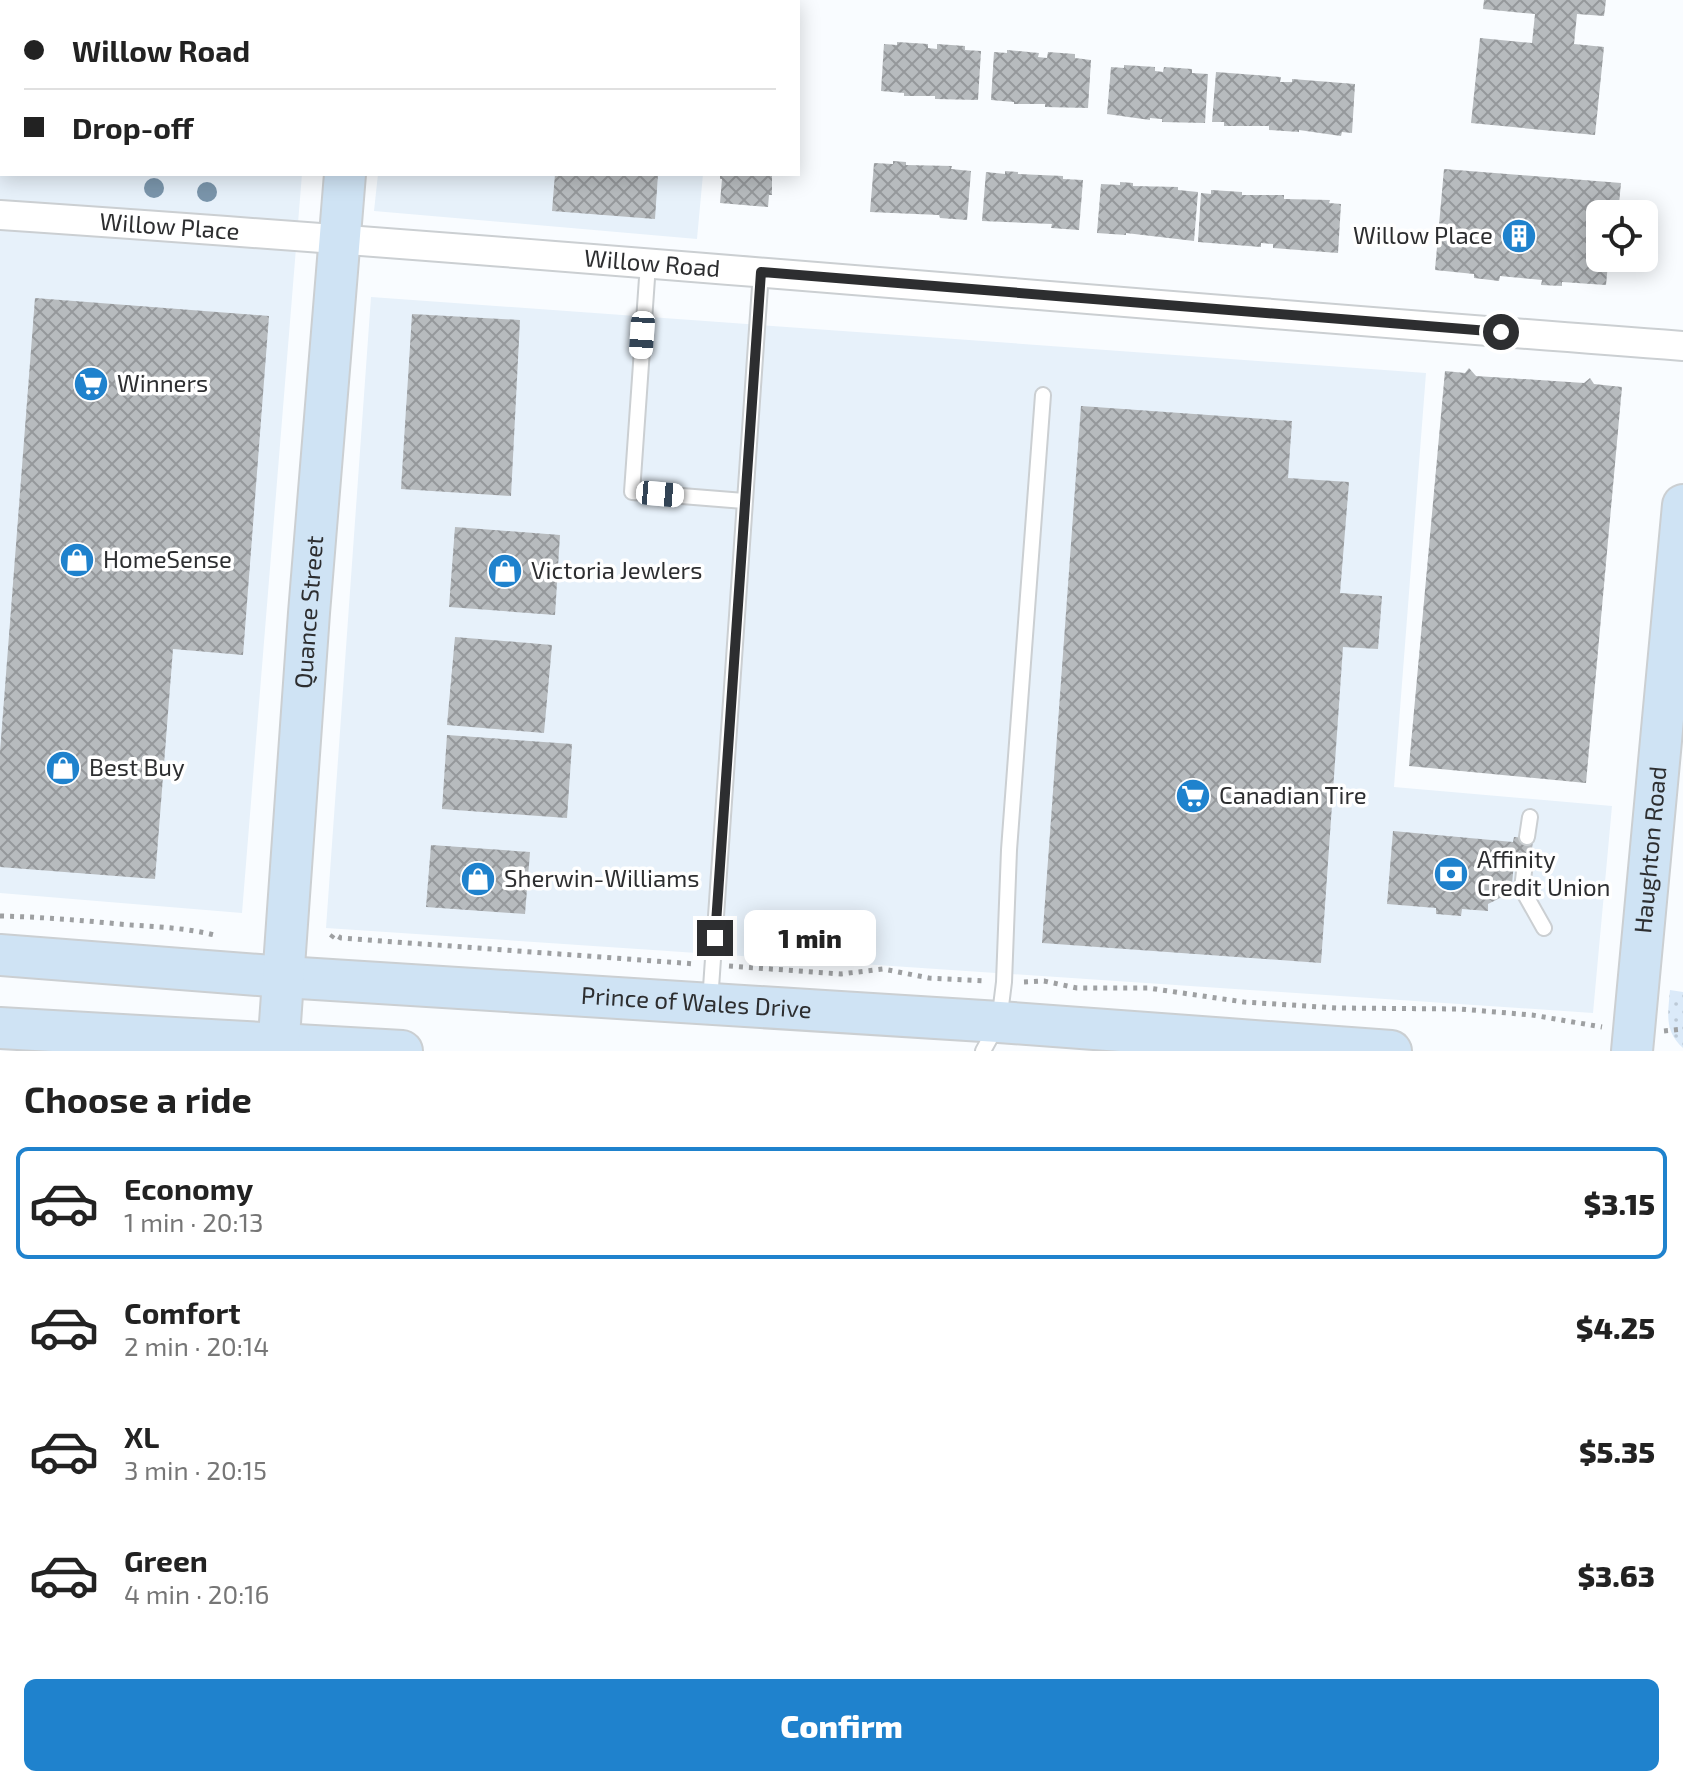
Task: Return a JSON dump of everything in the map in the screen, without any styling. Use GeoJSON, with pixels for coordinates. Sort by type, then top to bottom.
{"type":"FeatureCollection","features":[{"type":"Feature","properties":{"kind":"main road","name":"Quance Street"},"geometry":{"type":"LineString","coordinates":[[278,1047],[345,176]]}},
{"type":"Feature","properties":{"kind":"main road","name":"Haughton Road"},"geometry":{"type":"LineString","coordinates":[[1633,1040],[1683,505]]}},
{"type":"Feature","properties":{"kind":"main road","name":"Prince of Wales Drive"},"geometry":{"type":"LineString","coordinates":[[0,955],[284,977],[711,984],[991,1036],[1391,1051]]}},
{"type":"Feature","properties":{"kind":"main road"},"geometry":{"type":"LineString","coordinates":[[0,1028],[278,1047],[402,1051]]}},
{"type":"Feature","properties":{"kind":"street","name":"Willow Place"},"geometry":{"type":"LineString","coordinates":[[0,215],[340,238]]}},
{"type":"Feature","properties":{"kind":"street","name":"Willow Road"},"geometry":{"type":"LineString","coordinates":[[340,238],[1377,324],[1683,346]]}},
{"type":"Feature","properties":{"kind":"lane"},"geometry":{"type":"LineString","coordinates":[[648,264],[632,492],[744,501]]}},
{"type":"Feature","properties":{"kind":"lane"},"geometry":{"type":"LineString","coordinates":[[711,984],[761,272]]}},
{"type":"Feature","properties":{"kind":"lane"},"geometry":{"type":"LineString","coordinates":[[991,1036],[1004,982],[1009,850],[1043,395]]}},
{"type":"Feature","properties":{"kind":"lane"},"geometry":{"type":"LineString","coordinates":[[1527,837],[1530,817]]}},
{"type":"Feature","properties":{"kind":"lane"},"geometry":{"type":"LineString","coordinates":[[1525,863],[1522,889],[1544,928]]}},
{"type":"Feature","properties":{"kind":"path"},"geometry":{"type":"LineString","coordinates":[[0,916],[198,930],[230,940]]}},
{"type":"Feature","properties":{"kind":"path"},"geometry":{"type":"LineString","coordinates":[[331,938],[334,934],[341,938],[711,984],[883,969],[929,978],[1044,981],[1108,990],[1148,988],[1244,1002],[1337,1008],[1460,1009],[1532,1015],[1633,1040]]}},
{"type":"Feature","properties":{"kind":"shaded area"},"geometry":{"type":"Polygon","coordinates":[[[0,176],[302,176],[242,913],[0,893],[0,176]]]}},
{"type":"Feature","properties":{"kind":"shaded area"},"geometry":{"type":"Polygon","coordinates":[[[378,176],[703,176],[697,239],[374,211],[378,176]]]}},
{"type":"Feature","properties":{"kind":"shaded area"},"geometry":{"type":"Polygon","coordinates":[[[371,297],[1426,373],[1394,787],[1612,806],[1593,1013],[326,928],[371,297]]]}},
{"type":"Feature","properties":{"kind":"shaded area"},"geometry":{"type":"Polygon","coordinates":[[[1670,990],[1683,992],[1683,1048],[1670,1029],[1670,990]]]}},
{"type":"Feature","properties":{"kind":"building"},"geometry":{"type":"Polygon","coordinates":[[[1484,0],[1606,0],[1604,16],[1577,14],[1574,44],[1604,47],[1595,135],[1471,123],[1480,38],[1532,43],[1535,14],[1483,9],[1484,0]]]}},
{"type":"Feature","properties":{"kind":"building"},"geometry":{"type":"Polygon","coordinates":[[[897,42],[928,44],[928,48],[937,49],[937,44],[965,46],[965,50],[981,51],[978,100],[935,99],[935,96],[904,96],[904,93],[881,91],[884,44],[897,45],[897,42]]]}},
{"type":"Feature","properties":{"kind":"building"},"geometry":{"type":"Polygon","coordinates":[[[1007,50],[1039,53],[1038,57],[1047,58],[1048,52],[1075,54],[1075,58],[1091,60],[1088,108],[1045,107],[1045,104],[991,100],[994,52],[1007,53],[1007,50]]]}},
{"type":"Feature","properties":{"kind":"building"},"geometry":{"type":"Polygon","coordinates":[[[1124,65],[1155,67],[1155,71],[1163,72],[1164,67],[1192,69],[1192,73],[1208,74],[1205,123],[1162,122],[1162,119],[1107,114],[1111,67],[1124,68],[1124,65]]]}},
{"type":"Feature","properties":{"kind":"building"},"geometry":{"type":"Polygon","coordinates":[[[1216,72],[1281,77],[1280,82],[1292,82],[1292,79],[1355,84],[1352,133],[1342,132],[1341,136],[1299,130],[1269,130],[1269,126],[1224,126],[1224,122],[1212,122],[1216,72]]]}},
{"type":"Feature","properties":{"kind":"building"},"geometry":{"type":"Polygon","coordinates":[[[893,161],[906,162],[906,165],[952,166],[951,169],[971,171],[967,220],[940,218],[939,215],[870,212],[874,163],[893,164],[893,161]]]}},
{"type":"Feature","properties":{"kind":"building","name":"Willow Place"},"geometry":{"type":"Polygon","coordinates":[[[1444,169],[1621,183],[1619,200],[1586,200],[1586,272],[1607,272],[1606,285],[1562,282],[1562,286],[1541,285],[1542,280],[1500,276],[1499,281],[1474,278],[1474,274],[1435,270],[1444,169]]]}},
{"type":"Feature","properties":{"kind":"building"},"geometry":{"type":"Polygon","coordinates":[[[1005,171],[1083,180],[1079,230],[1051,228],[1052,224],[982,221],[986,172],[1005,174],[1005,171]]]}},
{"type":"Feature","properties":{"kind":"building"},"geometry":{"type":"Polygon","coordinates":[[[555,176],[658,176],[655,219],[552,211],[555,176]]]}},
{"type":"Feature","properties":{"kind":"building"},"geometry":{"type":"Polygon","coordinates":[[[720,176],[772,176],[772,195],[769,195],[768,207],[720,203],[720,176]]]}},
{"type":"Feature","properties":{"kind":"building"},"geometry":{"type":"Polygon","coordinates":[[[1120,182],[1133,183],[1133,186],[1178,187],[1178,190],[1198,192],[1194,241],[1097,233],[1101,184],[1120,185],[1120,182]]]}},
{"type":"Feature","properties":{"kind":"building"},"geometry":{"type":"Polygon","coordinates":[[[1211,190],[1242,192],[1242,195],[1284,195],[1284,199],[1330,200],[1329,203],[1341,204],[1338,253],[1273,248],[1273,244],[1261,243],[1261,247],[1198,242],[1201,193],[1211,194],[1211,190]]]}},
{"type":"Feature","properties":{"kind":"building"},"geometry":{"type":"Polygon","coordinates":[[[35,298],[269,316],[243,655],[173,649],[155,879],[0,867],[0,752],[35,298]]]}},
{"type":"Feature","properties":{"kind":"building"},"geometry":{"type":"Polygon","coordinates":[[[412,314],[520,320],[511,496],[401,489],[412,314]]]}},
{"type":"Feature","properties":{"kind":"building"},"geometry":{"type":"Polygon","coordinates":[[[1469,368],[1476,376],[1584,383],[1590,378],[1594,384],[1622,387],[1586,783],[1409,766],[1445,371],[1465,373],[1469,368]]]}},
{"type":"Feature","properties":{"kind":"building","name":"Canadian Tire"},"geometry":{"type":"Polygon","coordinates":[[[1081,406],[1292,421],[1288,478],[1349,482],[1340,593],[1382,596],[1378,649],[1343,647],[1321,963],[1042,943],[1081,406]]]}},
{"type":"Feature","properties":{"kind":"building","name":"Victoria Jewlers"},"geometry":{"type":"Polygon","coordinates":[[[455,527],[560,535],[555,615],[449,607],[455,527]]]}},
{"type":"Feature","properties":{"kind":"building"},"geometry":{"type":"Polygon","coordinates":[[[455,637],[552,645],[544,733],[447,725],[455,637]]]}},
{"type":"Feature","properties":{"kind":"building"},"geometry":{"type":"Polygon","coordinates":[[[447,735],[572,744],[567,818],[442,809],[447,735]]]}},
{"type":"Feature","properties":{"kind":"building","name":"Affinity Credit Union"},"geometry":{"type":"Polygon","coordinates":[[[1393,831],[1513,842],[1514,837],[1533,838],[1531,862],[1514,861],[1512,885],[1506,895],[1488,904],[1488,911],[1462,909],[1461,916],[1436,914],[1436,908],[1387,904],[1393,831]]]}},
{"type":"Feature","properties":{"kind":"building","name":"Sherwin-Williams"},"geometry":{"type":"Polygon","coordinates":[[[431,845],[530,852],[525,914],[426,907],[431,845]]]}},
{"type":"Feature","properties":{"kind":"place","name":"Willow Place"},"geometry":{"type":"Point","coordinates":[1519,236]}},
{"type":"Feature","properties":{"kind":"place","name":"Winners"},"geometry":{"type":"Point","coordinates":[91,384]}},
{"type":"Feature","properties":{"kind":"place","name":"HomeSense"},"geometry":{"type":"Point","coordinates":[77,560]}},
{"type":"Feature","properties":{"kind":"place","name":"Victoria Jewlers"},"geometry":{"type":"Point","coordinates":[505,571]}},
{"type":"Feature","properties":{"kind":"place","name":"Best Buy"},"geometry":{"type":"Point","coordinates":[63,768]}},
{"type":"Feature","properties":{"kind":"place","name":"Canadian Tire"},"geometry":{"type":"Point","coordinates":[1193,796]}},
{"type":"Feature","properties":{"kind":"place","name":"Affinity Credit Union"},"geometry":{"type":"Point","coordinates":[1451,874]}},
{"type":"Feature","properties":{"kind":"place","name":"Sherwin-Williams"},"geometry":{"type":"Point","coordinates":[478,879]}},
{"type":"Feature","properties":{"kind":"route"},"geometry":{"type":"LineString","coordinates":[[715,938],[761,272],[1501,332]]}}]}
